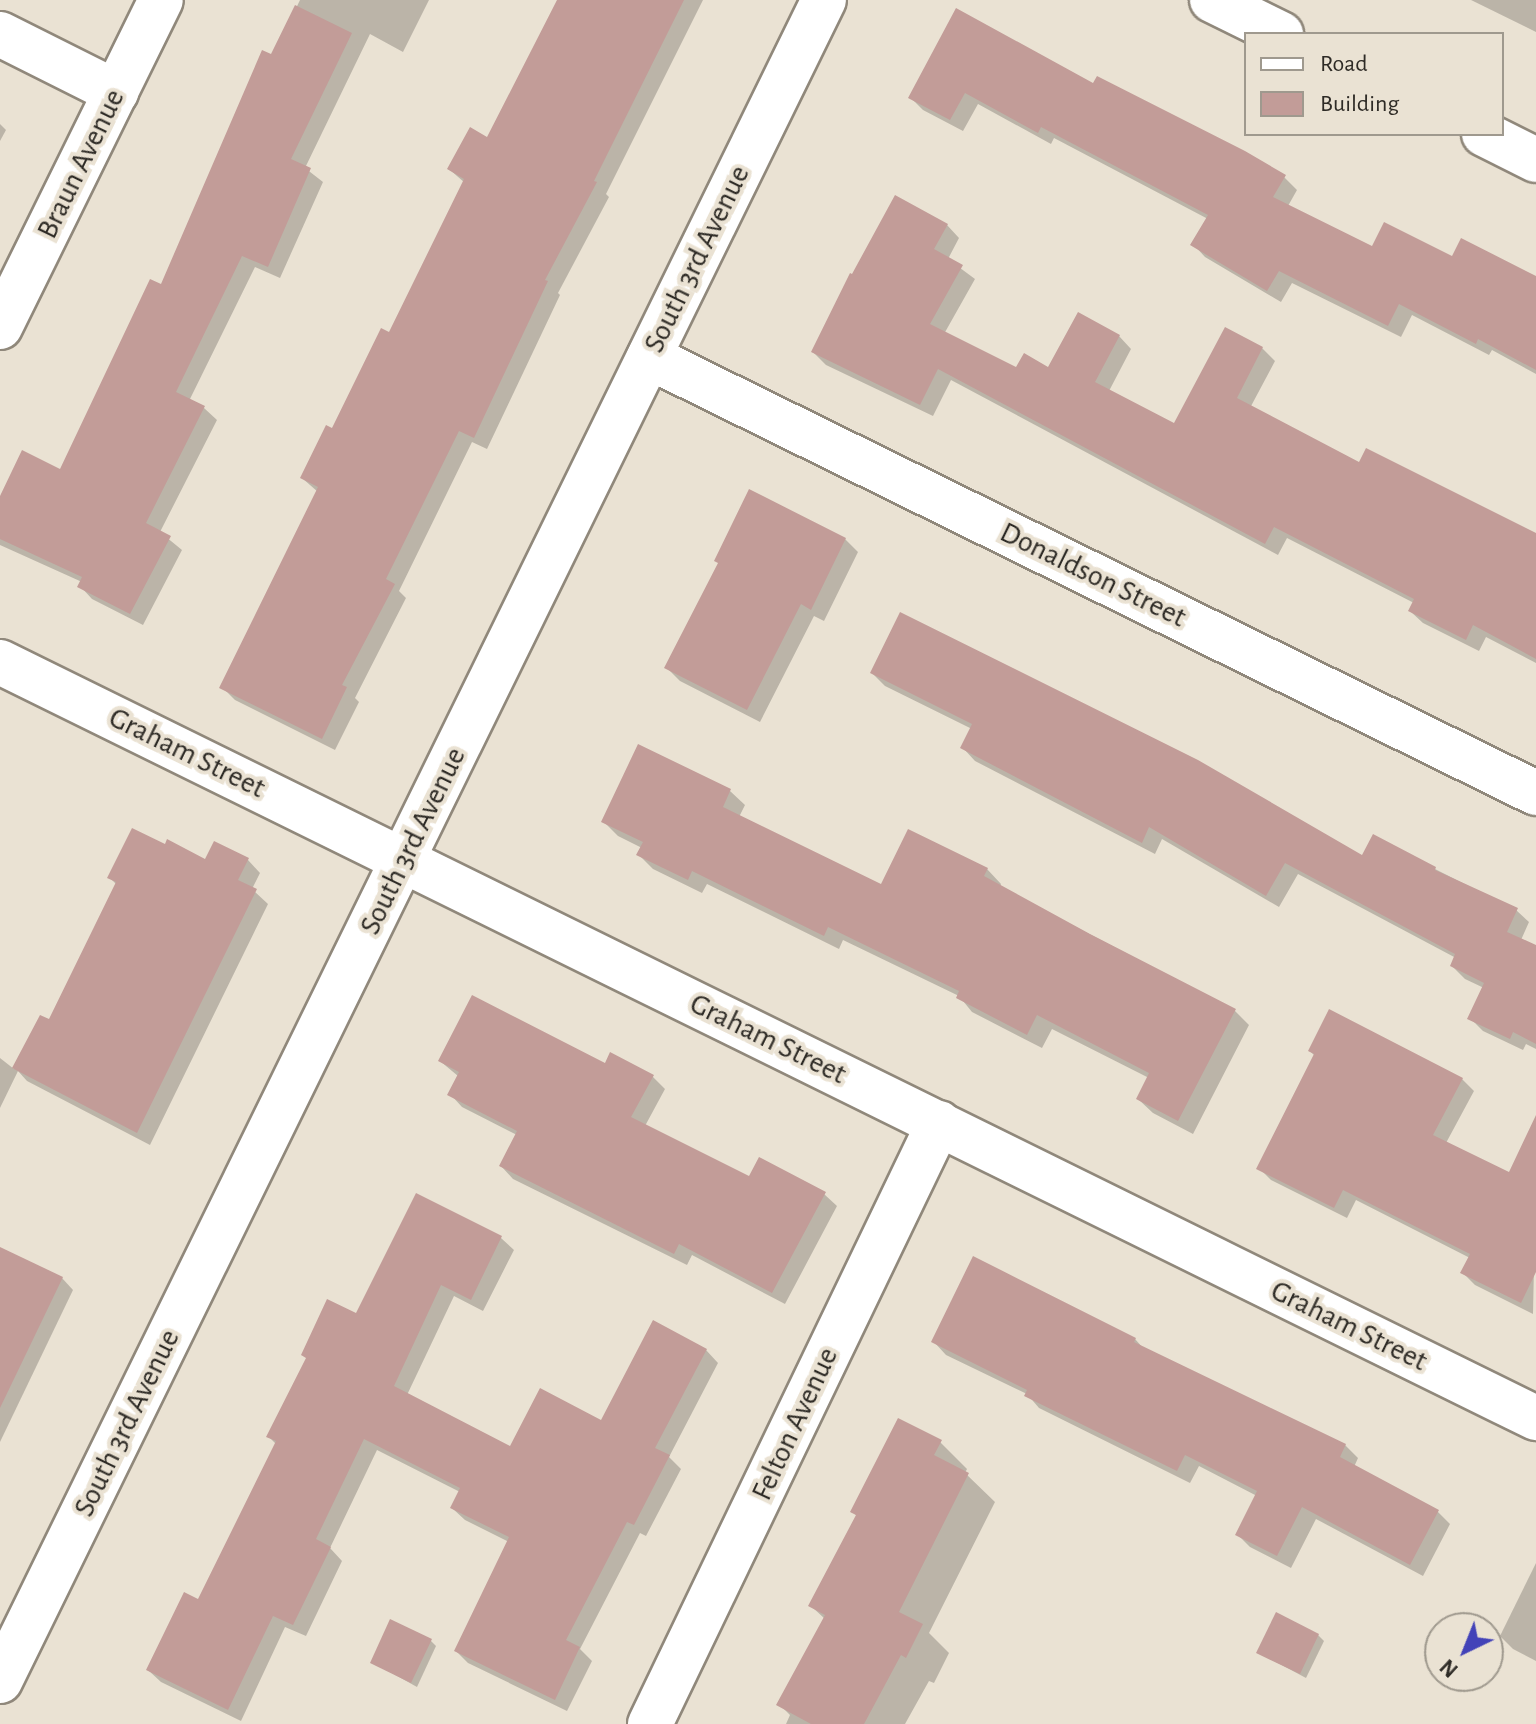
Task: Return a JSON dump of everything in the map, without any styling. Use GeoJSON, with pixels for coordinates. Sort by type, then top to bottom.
{"type":"FeatureCollection","features":[{"type":"Feature","properties":{"kind":"street","name":"Braun Avenue"},"geometry":{"type":"LineString","coordinates":[[0,327],[161,0]]}},
{"type":"Feature","properties":{"kind":"street","name":"South 3rd Avenue"},"geometry":{"type":"LineString","coordinates":[[0,1681],[824,0]]}},
{"type":"Feature","properties":{"kind":"street"},"geometry":{"type":"LineString","coordinates":[[1212,0],[1277,32]]}},
{"type":"Feature","properties":{"kind":"street"},"geometry":{"type":"LineString","coordinates":[[0,34],[116,92]]}},
{"type":"Feature","properties":{"kind":"street"},"geometry":{"type":"LineString","coordinates":[[1488,136],[1536,160]]}},
{"type":"Feature","properties":{"kind":"street","name":"Donaldson Street"},"geometry":{"type":"LineString","coordinates":[[649,357],[1536,793]]}},
{"type":"Feature","properties":{"kind":"street","name":"Graham Street"},"geometry":{"type":"LineString","coordinates":[[0,662],[1536,1418]]}},
{"type":"Feature","properties":{"kind":"street","name":"Felton Avenue"},"geometry":{"type":"LineString","coordinates":[[650,1724],[939,1123]]}},
{"type":"Feature","properties":{"kind":"building"},"geometry":{"type":"Polygon","coordinates":[[[557,0],[684,0],[594,181],[597,182],[545,280],[548,281],[474,438],[459,431],[386,579],[395,584],[342,685],[347,687],[322,739],[219,688],[318,487],[300,478],[326,425],[332,428],[381,328],[389,332],[464,179],[447,169],[470,127],[487,137],[557,0]]]}},
{"type":"Feature","properties":{"kind":"building"},"geometry":{"type":"Polygon","coordinates":[[[295,5],[352,33],[291,159],[311,168],[268,267],[242,256],[176,392],[205,406],[146,523],[171,536],[130,614],[77,587],[82,577],[0,539],[0,496],[22,450],[60,469],[150,279],[161,284],[262,50],[271,54],[295,5]]]}},
{"type":"Feature","properties":{"kind":"building"},"geometry":{"type":"Polygon","coordinates":[[[956,8],[1093,83],[1097,76],[1245,151],[1286,175],[1273,197],[1372,246],[1384,222],[1452,256],[1461,238],[1536,276],[1536,370],[1478,339],[1476,344],[1399,304],[1388,326],[1279,271],[1267,291],[1190,245],[1208,215],[1041,127],[1038,133],[965,93],[950,120],[908,98],[956,8]]]}},
{"type":"Feature","properties":{"kind":"building"},"geometry":{"type":"Polygon","coordinates":[[[895,195],[948,224],[934,249],[963,265],[930,324],[1016,367],[1024,353],[1048,367],[1078,312],[1120,335],[1095,382],[1174,423],[1225,327],[1263,347],[1237,398],[1359,462],[1366,448],[1536,533],[1536,659],[1473,625],[1466,640],[1408,611],[1414,599],[1274,527],[1265,544],[938,369],[920,405],[811,352],[850,273],[895,195]]]}},
{"type":"Feature","properties":{"kind":"building"},"geometry":{"type":"Polygon","coordinates":[[[749,489],[846,538],[811,610],[801,604],[747,710],[664,668],[718,563],[714,561],[749,489]]]}},
{"type":"Feature","properties":{"kind":"building"},"geometry":{"type":"Polygon","coordinates":[[[900,612],[1198,760],[1362,855],[1373,834],[1436,867],[1435,870],[1518,908],[1507,932],[1536,945],[1536,1044],[1513,1032],[1510,1039],[1467,1019],[1484,983],[1450,966],[1455,954],[1285,863],[1266,896],[1149,827],[1142,843],[960,748],[972,724],[870,673],[900,612]]]}},
{"type":"Feature","properties":{"kind":"building"},"geometry":{"type":"Polygon","coordinates":[[[638,744],[731,789],[723,807],[881,884],[908,829],[988,868],[984,876],[1236,1009],[1178,1121],[1136,1099],[1149,1073],[1037,1015],[1027,1035],[956,998],[959,991],[828,927],[824,936],[692,871],[688,880],[636,855],[643,842],[601,822],[638,744]]]}},
{"type":"Feature","properties":{"kind":"building"},"geometry":{"type":"Polygon","coordinates":[[[132,828],[165,844],[167,839],[205,859],[214,841],[249,858],[238,880],[257,889],[137,1133],[12,1068],[40,1015],[49,1019],[116,882],[107,878],[132,828]]]}},
{"type":"Feature","properties":{"kind":"building"},"geometry":{"type":"Polygon","coordinates":[[[472,995],[605,1063],[610,1052],[654,1075],[631,1117],[749,1176],[759,1157],[826,1192],[772,1293],[679,1244],[674,1254],[499,1166],[517,1131],[447,1095],[459,1072],[438,1061],[472,995]]]}},
{"type":"Feature","properties":{"kind":"building"},"geometry":{"type":"Polygon","coordinates":[[[1329,1009],[1463,1078],[1433,1135],[1509,1172],[1536,1115],[1536,1272],[1521,1303],[1460,1273],[1470,1254],[1343,1190],[1334,1208],[1256,1169],[1314,1054],[1308,1051],[1329,1009]]]}},
{"type":"Feature","properties":{"kind":"building"},"geometry":{"type":"Polygon","coordinates":[[[416,1193],[502,1236],[471,1300],[441,1285],[394,1386],[510,1446],[540,1388],[601,1420],[653,1320],[707,1349],[655,1448],[670,1455],[634,1525],[627,1522],[566,1640],[580,1647],[555,1700],[454,1651],[509,1537],[450,1508],[460,1488],[364,1439],[316,1539],[331,1547],[293,1625],[273,1616],[228,1710],[146,1670],[184,1592],[198,1599],[276,1441],[266,1437],[306,1358],[301,1355],[327,1299],[356,1313],[416,1193]]]}},
{"type":"Feature","properties":{"kind":"building"},"geometry":{"type":"Polygon","coordinates":[[[0,1247],[63,1277],[0,1408],[0,1247]]]}},
{"type":"Feature","properties":{"kind":"building"},"geometry":{"type":"Polygon","coordinates":[[[973,1256],[1136,1338],[1134,1342],[1346,1444],[1340,1457],[1439,1510],[1410,1565],[1302,1507],[1277,1556],[1235,1535],[1257,1491],[1185,1455],[1177,1471],[1024,1396],[1027,1390],[931,1342],[973,1256]]]}},
{"type":"Feature","properties":{"kind":"building"},"geometry":{"type":"Polygon","coordinates":[[[898,1418],[942,1440],[934,1455],[969,1473],[899,1612],[923,1624],[906,1658],[901,1655],[864,1724],[811,1724],[776,1705],[825,1615],[808,1606],[856,1515],[850,1512],[898,1418]]]}},
{"type":"Feature","properties":{"kind":"building"},"geometry":{"type":"Polygon","coordinates":[[[1276,1612],[1319,1634],[1300,1674],[1256,1653],[1276,1612]]]}},
{"type":"Feature","properties":{"kind":"building"},"geometry":{"type":"Polygon","coordinates":[[[390,1619],[432,1639],[411,1683],[370,1663],[390,1619]]]}}]}
